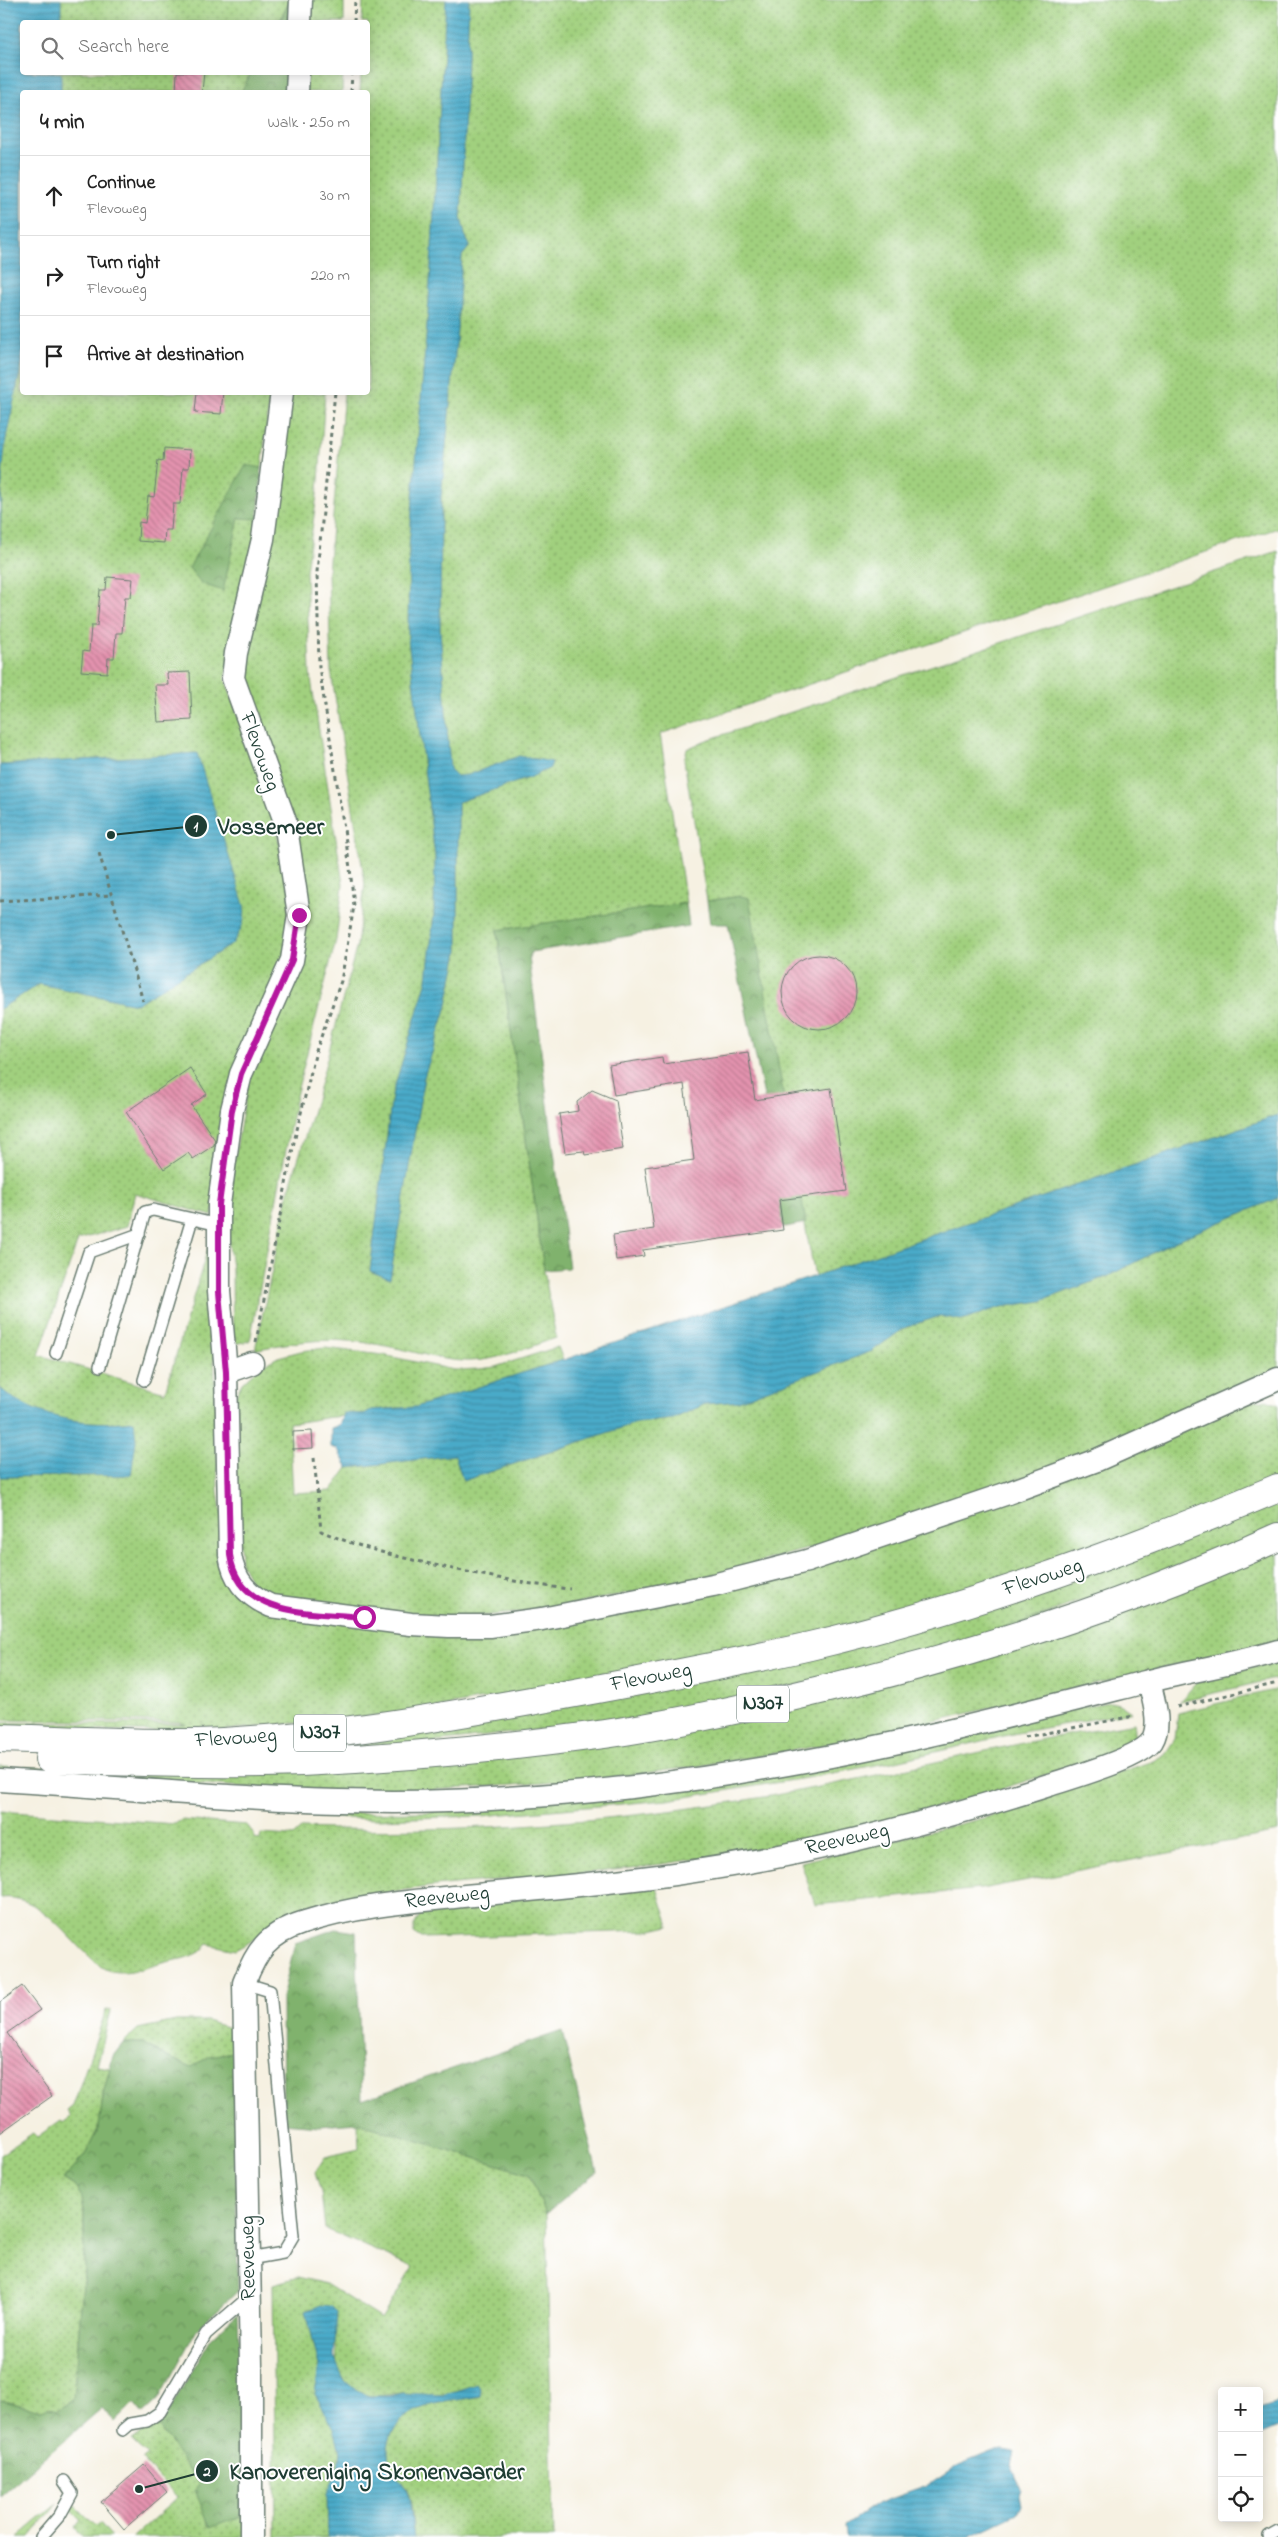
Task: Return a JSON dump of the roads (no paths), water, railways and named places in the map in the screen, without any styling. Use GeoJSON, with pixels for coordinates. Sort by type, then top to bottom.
{"type":"FeatureCollection","features":[{"type":"Feature","properties":{"kind":"highway","name":"Flevoweg"},"geometry":{"type":"LineString","coordinates":[[0,1738],[200,1743],[340,1731],[479,1710],[637,1682],[810,1646],[977,1600],[1097,1560],[1167,1534],[1278,1488]]}},
{"type":"Feature","properties":{"kind":"highway","name":"Flevoweg"},"geometry":{"type":"LineString","coordinates":[[0,1757],[144,1762],[299,1762],[414,1755],[608,1734],[756,1706],[941,1660],[1080,1616],[1192,1574],[1278,1537]]}},
{"type":"Feature","properties":{"kind":"street"},"geometry":{"type":"LineString","coordinates":[[300,20],[301,0]]}},
{"type":"Feature","properties":{"kind":"street"},"geometry":{"type":"LineString","coordinates":[[297,90],[298,75]]}},
{"type":"Feature","properties":{"kind":"street","name":"Flevoweg"},"geometry":{"type":"LineString","coordinates":[[282,395],[263,540],[236,653],[233,678],[284,821],[299,915],[292,960],[241,1074],[232,1110],[219,1204],[219,1292],[226,1372],[230,1555],[234,1572],[242,1586],[260,1601],[276,1607],[449,1626],[490,1626],[550,1618],[713,1585],[807,1560],[926,1522],[1097,1460],[1278,1379]]}},
{"type":"Feature","properties":{"kind":"street"},"geometry":{"type":"LineString","coordinates":[[226,1372],[252,1363]]}},
{"type":"Feature","properties":{"kind":"street"},"geometry":{"type":"LineString","coordinates":[[0,1780],[291,1800],[447,1801],[552,1794],[764,1768],[991,1722],[1149,1681],[1278,1651]]}},
{"type":"Feature","properties":{"kind":"street","name":"Reeveweg"},"geometry":{"type":"LineString","coordinates":[[251,2537],[250,2296],[244,1983],[252,1961],[263,1944],[301,1923],[402,1903],[673,1874],[780,1856],[950,1814],[1091,1771],[1145,1750],[1152,1741],[1156,1722],[1149,1681]]}},
{"type":"Feature","properties":{"kind":"lane"},"geometry":{"type":"LineString","coordinates":[[100,1366],[146,1212],[153,1210],[219,1225]]}},
{"type":"Feature","properties":{"kind":"lane"},"geometry":{"type":"LineString","coordinates":[[144,1380],[192,1219]]}},
{"type":"Feature","properties":{"kind":"lane"},"geometry":{"type":"LineString","coordinates":[[56,1353],[89,1252],[139,1234]]}},
{"type":"Feature","properties":{"kind":"lane"},"geometry":{"type":"LineString","coordinates":[[244,1983],[270,1991],[293,2236],[283,2253],[249,2259]]}},
{"type":"Feature","properties":{"kind":"lane"},"geometry":{"type":"LineString","coordinates":[[123,2430],[130,2424],[147,2421],[160,2412],[206,2334],[250,2296]]}},
{"type":"Feature","properties":{"kind":"lane"},"geometry":{"type":"LineString","coordinates":[[41,2537],[60,2515],[72,2493],[64,2481]]}},
{"type":"Feature","properties":{"kind":"lane"},"geometry":{"type":"LineString","coordinates":[[1269,2537],[1278,2532]]}},
{"type":"Feature","properties":{"kind":"water"},"geometry":{"type":"Polygon","coordinates":[[[0,0],[61,0],[61,20],[20,20],[20,75],[61,75],[61,90],[20,90],[20,372],[6,438],[2,477],[0,545],[0,0]]]}},
{"type":"Feature","properties":{"kind":"water"},"geometry":{"type":"Polygon","coordinates":[[[446,0],[469,0],[461,218],[470,246],[462,256],[456,343],[441,497],[440,630],[450,769],[457,776],[468,775],[519,756],[552,762],[550,768],[531,777],[458,802],[458,951],[446,1009],[424,1077],[390,1279],[370,1271],[392,1095],[427,980],[434,915],[435,856],[408,639],[409,548],[429,300],[446,0]]]}},
{"type":"Feature","properties":{"kind":"water"},"geometry":{"type":"Polygon","coordinates":[[[197,753],[245,910],[244,921],[232,944],[136,1004],[39,984],[0,1009],[0,765],[197,753]]]}},
{"type":"Feature","properties":{"kind":"water"},"geometry":{"type":"Polygon","coordinates":[[[1278,1115],[1278,1198],[1182,1238],[1108,1276],[1041,1301],[1001,1307],[961,1320],[940,1316],[906,1327],[872,1351],[738,1401],[705,1404],[673,1419],[636,1423],[463,1481],[455,1455],[348,1468],[337,1449],[331,1447],[331,1428],[339,1425],[344,1413],[364,1414],[371,1410],[416,1407],[815,1276],[1278,1115]]]}},
{"type":"Feature","properties":{"kind":"water"},"geometry":{"type":"Polygon","coordinates":[[[0,1388],[14,1399],[46,1414],[81,1421],[134,1421],[136,1441],[131,1475],[0,1477],[0,1388]]]}},
{"type":"Feature","properties":{"kind":"water"},"geometry":{"type":"Polygon","coordinates":[[[321,2305],[331,2306],[337,2312],[334,2357],[344,2380],[357,2391],[369,2396],[390,2396],[403,2393],[443,2395],[477,2384],[481,2389],[480,2396],[443,2402],[419,2409],[399,2423],[390,2437],[388,2445],[389,2462],[392,2470],[407,2492],[414,2537],[328,2537],[327,2493],[338,2469],[340,2451],[334,2428],[315,2394],[319,2366],[306,2311],[321,2305]]]}},
{"type":"Feature","properties":{"kind":"water"},"geometry":{"type":"Polygon","coordinates":[[[1278,2402],[1278,2428],[1263,2434],[1263,2432],[1263,2407],[1278,2402]]]}},
{"type":"Feature","properties":{"kind":"water"},"geometry":{"type":"Polygon","coordinates":[[[993,2451],[1014,2452],[1011,2465],[1021,2488],[1019,2494],[1021,2505],[1017,2514],[969,2537],[846,2537],[845,2525],[876,2504],[927,2486],[959,2465],[993,2451]]]}},
{"type":"Feature","properties":{"kind":"place","name":"Vossemeer"},"geometry":{"type":"Point","coordinates":[111,835]}},
{"type":"Feature","properties":{"kind":"place","name":"Kanovereniging Skonenvaarder"},"geometry":{"type":"Point","coordinates":[139,2489]}}]}
